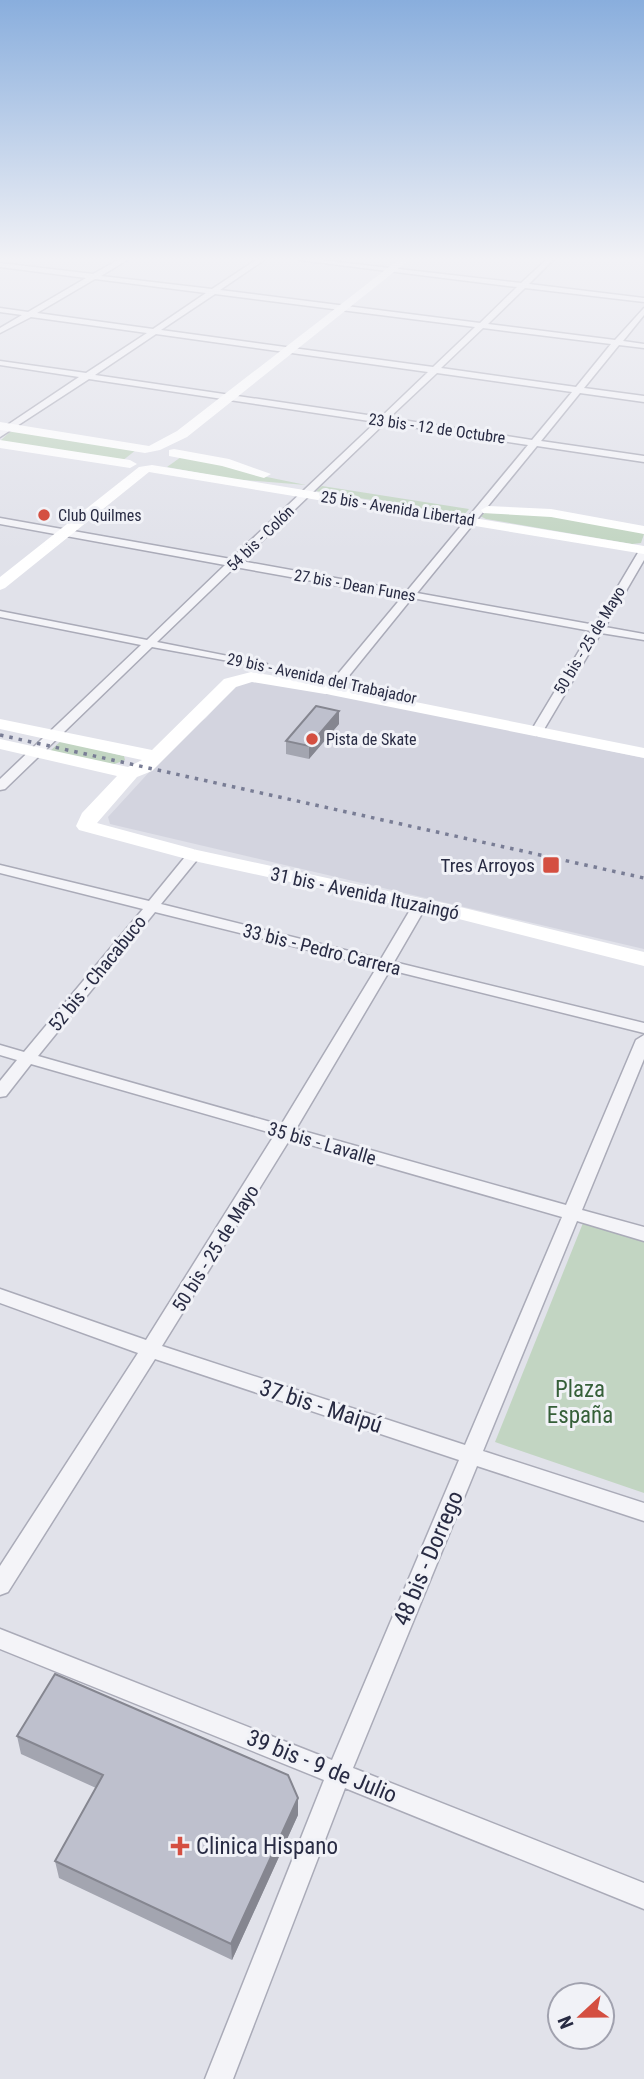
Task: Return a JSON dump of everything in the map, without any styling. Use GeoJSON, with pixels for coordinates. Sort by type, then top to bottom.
{"type":"FeatureCollection","features":[{"type":"Feature","properties":{"kind":"main road"},"geometry":{"type":"LineString","coordinates":[[140,468],[134,456],[182,433],[281,357]]}},
{"type":"Feature","properties":{"kind":"main road","name":"25 bis - Avenida Libertad"},"geometry":{"type":"LineString","coordinates":[[3,429],[173,452],[224,462],[310,488],[474,514],[644,550]]}},
{"type":"Feature","properties":{"kind":"main road"},"geometry":{"type":"LineString","coordinates":[[0,585],[60,532],[140,468],[168,462],[182,433]]}},
{"type":"Feature","properties":{"kind":"main road"},"geometry":{"type":"LineString","coordinates":[[0,444],[140,468],[240,482],[257,481],[310,488]]}},
{"type":"Feature","properties":{"kind":"main road","name":"25 bis - Avenida Libertad"},"geometry":{"type":"LineString","coordinates":[[474,514],[551,513],[644,530]]}},
{"type":"Feature","properties":{"kind":"main road"},"geometry":{"type":"LineString","coordinates":[[0,572],[60,532]]}},
{"type":"Feature","properties":{"kind":"main road"},"geometry":{"type":"LineString","coordinates":[[0,744],[130,773],[145,767],[149,754],[220,678],[240,668],[265,671]]}},
{"type":"Feature","properties":{"kind":"main road","name":"29 bis - Avenida del Trabajador"},"geometry":{"type":"LineString","coordinates":[[149,754],[230,683],[265,671],[538,726],[644,741]]}},
{"type":"Feature","properties":{"kind":"main road"},"geometry":{"type":"LineString","coordinates":[[0,724],[149,754]]}},
{"type":"Feature","properties":{"kind":"main road","name":"29 bis - Avenida del Trabajador"},"geometry":{"type":"LineString","coordinates":[[538,726],[644,753]]}},
{"type":"Feature","properties":{"kind":"main road","name":"31 bis - Avenida Ituzaingó"},"geometry":{"type":"LineString","coordinates":[[130,773],[89,817],[86,826],[194,855],[420,905],[644,959]]}},
{"type":"Feature","properties":{"kind":"street"},"geometry":{"type":"LineString","coordinates":[[3,429],[114,357]]}},
{"type":"Feature","properties":{"kind":"street"},"geometry":{"type":"LineString","coordinates":[[341,357],[644,399]]}},
{"type":"Feature","properties":{"kind":"street","name":"54 bis - Colón"},"geometry":{"type":"LineString","coordinates":[[0,786],[449,357]]}},
{"type":"Feature","properties":{"kind":"street"},"geometry":{"type":"LineString","coordinates":[[334,686],[606,357]]}},
{"type":"Feature","properties":{"kind":"street","name":"23 bis - 12 de Octubre"},"geometry":{"type":"LineString","coordinates":[[0,363],[644,458]]}},
{"type":"Feature","properties":{"kind":"street","name":"27 bis - Dean Funes"},"geometry":{"type":"LineString","coordinates":[[0,521],[644,636]]}},
{"type":"Feature","properties":{"kind":"street","name":"50 bis - 25 de Mayo"},"geometry":{"type":"LineString","coordinates":[[538,726],[644,550]]}},
{"type":"Feature","properties":{"kind":"street","name":"29 bis - Avenida del Trabajador"},"geometry":{"type":"LineString","coordinates":[[0,614],[265,671]]}},
{"type":"Feature","properties":{"kind":"street","name":"52 bis - Chacabuco"},"geometry":{"type":"LineString","coordinates":[[0,1092],[194,855]]}},
{"type":"Feature","properties":{"kind":"street","name":"33 bis - Pedro Carrera"},"geometry":{"type":"LineString","coordinates":[[0,869],[644,1028]]}},
{"type":"Feature","properties":{"kind":"street","name":"50 bis - 25 de Mayo"},"geometry":{"type":"LineString","coordinates":[[0,1585],[286,1133],[420,905]]}},
{"type":"Feature","properties":{"kind":"street","name":"48 bis - Dorrego"},"geometry":{"type":"LineString","coordinates":[[219,2079],[339,1773],[644,1040]]}},
{"type":"Feature","properties":{"kind":"street","name":"35 bis - Lavalle"},"geometry":{"type":"LineString","coordinates":[[0,1050],[644,1234]]}},
{"type":"Feature","properties":{"kind":"street","name":"37 bis - Maipú"},"geometry":{"type":"LineString","coordinates":[[0,1296],[151,1350],[644,1512]]}},
{"type":"Feature","properties":{"kind":"street","name":"39 bis - 9 de Julio"},"geometry":{"type":"LineString","coordinates":[[0,1639],[644,1896]]}},
{"type":"Feature","properties":{"kind":"shaded area"},"geometry":{"type":"Polygon","coordinates":[[[246,681],[304,688],[644,758],[644,949],[110,824],[108,817],[185,733],[206,718],[236,685],[246,681]]]}},
{"type":"Feature","properties":{"kind":"green space"},"geometry":{"type":"Polygon","coordinates":[[[12,430],[136,450],[122,461],[0,441],[12,430]]]}},
{"type":"Feature","properties":{"kind":"green space"},"geometry":{"type":"Polygon","coordinates":[[[181,457],[306,485],[232,479],[167,467],[181,457]]]}},
{"type":"Feature","properties":{"kind":"green space"},"geometry":{"type":"Polygon","coordinates":[[[322,486],[469,509],[464,515],[316,491],[322,486]]]}},
{"type":"Feature","properties":{"kind":"green space"},"geometry":{"type":"Polygon","coordinates":[[[485,513],[545,515],[644,534],[641,543],[632,544],[480,516],[485,513]]]}},
{"type":"Feature","properties":{"kind":"green space"},"geometry":{"type":"Polygon","coordinates":[[[61,741],[124,756],[125,760],[112,765],[50,751],[61,741]]]}},
{"type":"Feature","properties":{"kind":"green space","name":"Plaza España"},"geometry":{"type":"Polygon","coordinates":[[[583,1223],[644,1241],[644,1493],[495,1442],[583,1223]]]}},
{"type":"Feature","properties":{"kind":"building"},"geometry":{"type":"Polygon","coordinates":[[[316,706],[339,711],[309,746],[286,741],[316,706]]]}},
{"type":"Feature","properties":{"kind":"building","name":"Clinica Hispano"},"geometry":{"type":"Polygon","coordinates":[[[55,1674],[288,1775],[298,1798],[231,1944],[55,1861],[103,1775],[17,1736],[55,1674]]]}},
{"type":"Feature","properties":{"kind":"railway"},"geometry":{"type":"LineString","coordinates":[[0,735],[644,878]]}},
{"type":"Feature","properties":{"kind":"place","name":"Club Quilmes"},"geometry":{"type":"Point","coordinates":[44,515]}},
{"type":"Feature","properties":{"kind":"place","name":"Pista de Skate"},"geometry":{"type":"Point","coordinates":[312,739]}},
{"type":"Feature","properties":{"kind":"place","name":"Tres Arroyos"},"geometry":{"type":"Point","coordinates":[551,865]}},
{"type":"Feature","properties":{"kind":"place","name":"Clinica Hispano"},"geometry":{"type":"Point","coordinates":[180,1846]}}]}
